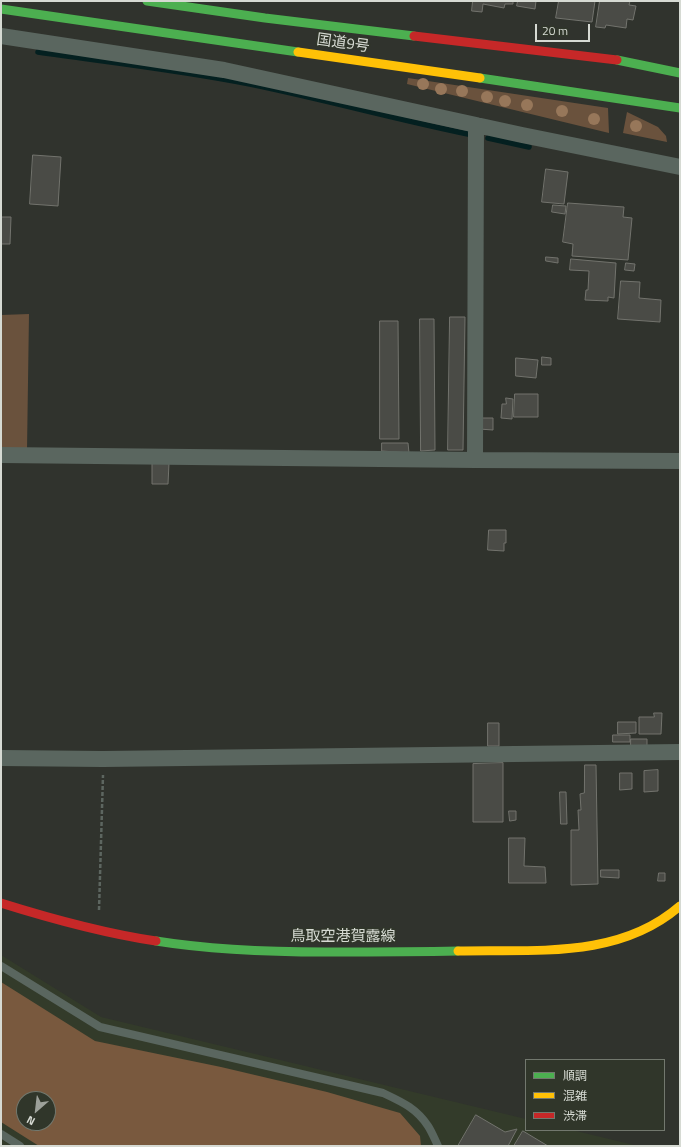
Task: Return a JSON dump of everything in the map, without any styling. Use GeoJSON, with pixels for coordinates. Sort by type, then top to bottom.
{"type":"FeatureCollection","features":[{"type":"Feature","properties":{"kind":"main road","name":"国道9号"},"geometry":{"type":"LineString","coordinates":[[147,1],[265,18],[621,62],[680,73]]}},
{"type":"Feature","properties":{"kind":"main road","name":"国道9号"},"geometry":{"type":"LineString","coordinates":[[1,9],[680,108]]}},
{"type":"Feature","properties":{"kind":"main road","name":"鳥取空港賀露線"},"geometry":{"type":"LineString","coordinates":[[1,903],[35,914],[98,930],[174,944],[251,951],[358,952],[580,947],[610,942],[639,933],[672,918],[680,906]]}},
{"type":"Feature","properties":{"kind":"street"},"geometry":{"type":"LineString","coordinates":[[1,36],[224,70],[476,125],[680,167]]}},
{"type":"Feature","properties":{"kind":"street"},"geometry":{"type":"LineString","coordinates":[[475,460],[476,125]]}},
{"type":"Feature","properties":{"kind":"street"},"geometry":{"type":"LineString","coordinates":[[1,455],[680,462]]}},
{"type":"Feature","properties":{"kind":"street"},"geometry":{"type":"LineString","coordinates":[[1,758],[104,759],[680,752]]}},
{"type":"Feature","properties":{"kind":"lane"},"geometry":{"type":"LineString","coordinates":[[1,966],[100,1027],[383,1093],[399,1100],[418,1112],[429,1127],[438,1146]]}},
{"type":"Feature","properties":{"kind":"lane"},"geometry":{"type":"LineString","coordinates":[[1,1134],[20,1146]]}},
{"type":"Feature","properties":{"kind":"path"},"geometry":{"type":"LineString","coordinates":[[98,930],[104,759]]}},
{"type":"Feature","properties":{"kind":"shaded area"},"geometry":{"type":"Polygon","coordinates":[[[408,78],[608,108],[609,133],[407,84],[408,78]]]}},
{"type":"Feature","properties":{"kind":"shaded area"},"geometry":{"type":"Polygon","coordinates":[[[627,112],[658,127],[666,136],[667,142],[623,133],[627,112]]]}},
{"type":"Feature","properties":{"kind":"shaded area"},"geometry":{"type":"Polygon","coordinates":[[[29,314],[27,450],[1,450],[1,315],[29,314]]]}},
{"type":"Feature","properties":{"kind":"shaded area"},"geometry":{"type":"Polygon","coordinates":[[[1,955],[101,1017],[525,1119],[525,1131],[576,1131],[638,1146],[1,1146],[1,955]]]}},
{"type":"Feature","properties":{"kind":"shaded area"},"geometry":{"type":"Polygon","coordinates":[[[1,982],[95,1041],[221,1067],[327,1092],[400,1113],[420,1136],[421,1146],[39,1146],[1,1122],[1,982]]]}},
{"type":"Feature","properties":{"kind":"building"},"geometry":{"type":"Polygon","coordinates":[[[473,1],[513,1],[513,4],[505,4],[504,8],[483,4],[482,12],[472,11],[473,1]]]}},
{"type":"Feature","properties":{"kind":"building"},"geometry":{"type":"Polygon","coordinates":[[[518,1],[536,1],[535,9],[517,6],[518,1]]]}},
{"type":"Feature","properties":{"kind":"building"},"geometry":{"type":"Polygon","coordinates":[[[559,1],[595,1],[592,22],[556,18],[559,1]]]}},
{"type":"Feature","properties":{"kind":"building"},"geometry":{"type":"Polygon","coordinates":[[[600,1],[630,1],[629,5],[636,6],[633,20],[627,19],[626,28],[606,25],[605,28],[596,27],[600,1]]]}},
{"type":"Feature","properties":{"kind":"building"},"geometry":{"type":"Polygon","coordinates":[[[33,155],[61,157],[58,206],[30,204],[33,155]]]}},
{"type":"Feature","properties":{"kind":"building"},"geometry":{"type":"Polygon","coordinates":[[[546,169],[568,172],[564,204],[542,202],[546,169]]]}},
{"type":"Feature","properties":{"kind":"building"},"geometry":{"type":"Polygon","coordinates":[[[568,203],[624,207],[623,217],[632,218],[628,260],[572,256],[573,244],[563,242],[568,203]]]}},
{"type":"Feature","properties":{"kind":"building"},"geometry":{"type":"Polygon","coordinates":[[[553,205],[566,206],[565,214],[552,212],[553,205]]]}},
{"type":"Feature","properties":{"kind":"building"},"geometry":{"type":"Polygon","coordinates":[[[1,217],[11,217],[10,244],[1,244],[1,217]]]}},
{"type":"Feature","properties":{"kind":"building"},"geometry":{"type":"Polygon","coordinates":[[[546,257],[558,258],[558,263],[546,261],[546,257]]]}},
{"type":"Feature","properties":{"kind":"building"},"geometry":{"type":"Polygon","coordinates":[[[571,259],[616,263],[614,298],[608,297],[608,301],[585,300],[586,290],[588,290],[589,271],[570,270],[571,259]]]}},
{"type":"Feature","properties":{"kind":"building"},"geometry":{"type":"Polygon","coordinates":[[[626,263],[635,264],[634,271],[625,270],[626,263]]]}},
{"type":"Feature","properties":{"kind":"building"},"geometry":{"type":"Polygon","coordinates":[[[621,281],[640,282],[639,298],[661,300],[660,322],[618,319],[621,281]]]}},
{"type":"Feature","properties":{"kind":"building"},"geometry":{"type":"Polygon","coordinates":[[[450,317],[465,317],[463,450],[448,450],[450,317]]]}},
{"type":"Feature","properties":{"kind":"building"},"geometry":{"type":"Polygon","coordinates":[[[420,319],[434,319],[435,450],[421,451],[420,319]]]}},
{"type":"Feature","properties":{"kind":"building"},"geometry":{"type":"Polygon","coordinates":[[[380,321],[398,321],[399,439],[380,439],[380,321]]]}},
{"type":"Feature","properties":{"kind":"building"},"geometry":{"type":"Polygon","coordinates":[[[542,357],[551,358],[551,365],[542,365],[542,357]]]}},
{"type":"Feature","properties":{"kind":"building"},"geometry":{"type":"Polygon","coordinates":[[[516,358],[538,360],[536,378],[516,376],[516,358]]]}},
{"type":"Feature","properties":{"kind":"building"},"geometry":{"type":"Polygon","coordinates":[[[515,394],[538,394],[538,417],[514,417],[515,394]]]}},
{"type":"Feature","properties":{"kind":"building"},"geometry":{"type":"Polygon","coordinates":[[[506,398],[513,399],[512,419],[501,418],[502,404],[506,404],[506,398]]]}},
{"type":"Feature","properties":{"kind":"building"},"geometry":{"type":"Polygon","coordinates":[[[480,418],[493,418],[493,430],[479,429],[480,418]]]}},
{"type":"Feature","properties":{"kind":"building"},"geometry":{"type":"Polygon","coordinates":[[[382,443],[408,443],[409,453],[382,451],[382,443]]]}},
{"type":"Feature","properties":{"kind":"building"},"geometry":{"type":"Polygon","coordinates":[[[169,463],[168,484],[152,484],[152,464],[169,463]]]}},
{"type":"Feature","properties":{"kind":"building"},"geometry":{"type":"Polygon","coordinates":[[[489,530],[506,530],[506,543],[504,543],[504,551],[488,550],[489,530]]]}},
{"type":"Feature","properties":{"kind":"building"},"geometry":{"type":"Polygon","coordinates":[[[654,713],[662,713],[661,734],[639,734],[639,717],[654,717],[654,713]]]}},
{"type":"Feature","properties":{"kind":"building"},"geometry":{"type":"Polygon","coordinates":[[[618,722],[636,722],[636,733],[618,734],[618,722]]]}},
{"type":"Feature","properties":{"kind":"building"},"geometry":{"type":"Polygon","coordinates":[[[488,723],[499,723],[499,746],[488,746],[488,723]]]}},
{"type":"Feature","properties":{"kind":"building"},"geometry":{"type":"Polygon","coordinates":[[[613,735],[630,735],[630,742],[613,742],[613,735]]]}},
{"type":"Feature","properties":{"kind":"building"},"geometry":{"type":"Polygon","coordinates":[[[631,739],[647,739],[647,746],[631,746],[631,739]]]}},
{"type":"Feature","properties":{"kind":"building"},"geometry":{"type":"Polygon","coordinates":[[[503,763],[503,822],[473,822],[473,764],[503,763]]]}},
{"type":"Feature","properties":{"kind":"building"},"geometry":{"type":"Polygon","coordinates":[[[585,765],[596,765],[598,884],[571,885],[571,830],[579,830],[578,810],[581,810],[580,794],[584,793],[585,765]]]}},
{"type":"Feature","properties":{"kind":"building"},"geometry":{"type":"Polygon","coordinates":[[[658,770],[658,791],[644,792],[644,771],[658,770]]]}},
{"type":"Feature","properties":{"kind":"building"},"geometry":{"type":"Polygon","coordinates":[[[620,773],[632,773],[632,789],[620,790],[620,773]]]}},
{"type":"Feature","properties":{"kind":"building"},"geometry":{"type":"Polygon","coordinates":[[[560,792],[566,792],[567,824],[561,824],[560,792]]]}},
{"type":"Feature","properties":{"kind":"building"},"geometry":{"type":"Polygon","coordinates":[[[509,811],[516,811],[516,820],[510,821],[509,811]]]}},
{"type":"Feature","properties":{"kind":"building"},"geometry":{"type":"Polygon","coordinates":[[[509,838],[525,838],[524,866],[545,867],[546,883],[509,883],[509,838]]]}},
{"type":"Feature","properties":{"kind":"building"},"geometry":{"type":"Polygon","coordinates":[[[601,870],[619,870],[619,878],[601,877],[601,870]]]}},
{"type":"Feature","properties":{"kind":"building"},"geometry":{"type":"Polygon","coordinates":[[[659,873],[665,873],[665,881],[658,881],[659,873]]]}},
{"type":"Feature","properties":{"kind":"building"},"geometry":{"type":"Polygon","coordinates":[[[476,1115],[505,1132],[517,1129],[508,1146],[458,1146],[476,1115]]]}},
{"type":"Feature","properties":{"kind":"building"},"geometry":{"type":"Polygon","coordinates":[[[523,1131],[548,1146],[514,1146],[523,1131]]]}},
{"type":"Feature","properties":{"kind":"waterway"},"geometry":{"type":"LineString","coordinates":[[38,52],[171,70],[224,79],[305,96],[468,134]]}},
{"type":"Feature","properties":{"kind":"waterway"},"geometry":{"type":"LineString","coordinates":[[488,138],[529,147]]}},
{"type":"Feature","properties":{"kind":"traffic: fast"},"geometry":{"type":"LineString","coordinates":[[147,1],[265,18],[414,36]]}},
{"type":"Feature","properties":{"kind":"traffic: fast"},"geometry":{"type":"LineString","coordinates":[[1,9],[298,52]]}},
{"type":"Feature","properties":{"kind":"traffic: fast"},"geometry":{"type":"LineString","coordinates":[[617,60],[680,73]]}},
{"type":"Feature","properties":{"kind":"traffic: fast"},"geometry":{"type":"LineString","coordinates":[[480,78],[680,108]]}},
{"type":"Feature","properties":{"kind":"traffic: fast"},"geometry":{"type":"LineString","coordinates":[[156,941],[198,947],[262,951],[458,951]]}},
{"type":"Feature","properties":{"kind":"traffic: slow"},"geometry":{"type":"LineString","coordinates":[[298,52],[480,78]]}},
{"type":"Feature","properties":{"kind":"traffic: slow"},"geometry":{"type":"LineString","coordinates":[[458,951],[545,950],[574,948],[603,943],[630,936],[656,923],[680,906]]}},
{"type":"Feature","properties":{"kind":"traffic: jam"},"geometry":{"type":"LineString","coordinates":[[414,36],[617,60]]}},
{"type":"Feature","properties":{"kind":"traffic: jam"},"geometry":{"type":"LineString","coordinates":[[1,903],[78,925],[156,941]]}}]}
